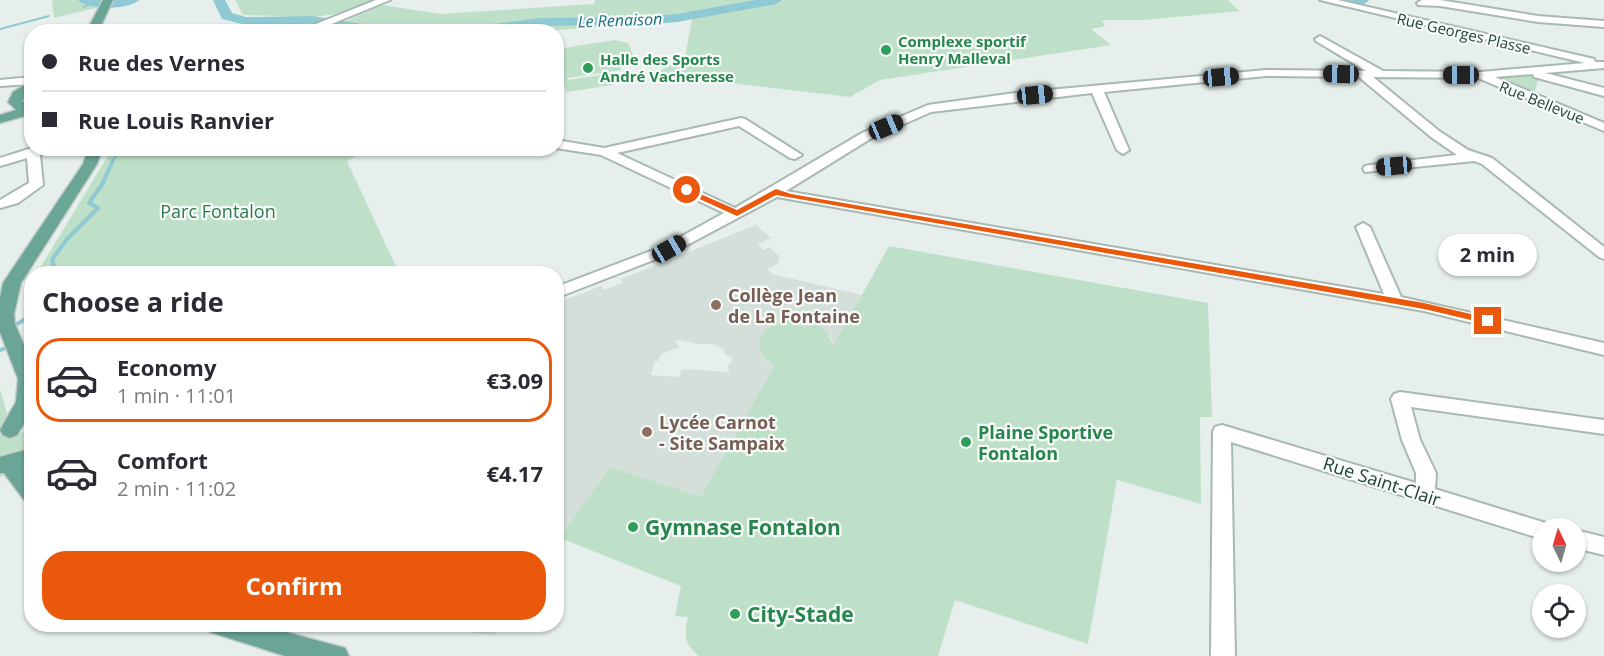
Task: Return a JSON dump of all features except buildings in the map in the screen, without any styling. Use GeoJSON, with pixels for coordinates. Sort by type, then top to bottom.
{"type":"FeatureCollection","features":[{"type":"Feature","properties":{"kind":"main road"},"geometry":{"type":"LineString","coordinates":[[98,24],[112,3]]}},
{"type":"Feature","properties":{"kind":"main road"},"geometry":{"type":"LineString","coordinates":[[106,24],[112,3]]}},
{"type":"Feature","properties":{"kind":"main road"},"geometry":{"type":"LineString","coordinates":[[0,109],[24,90]]}},
{"type":"Feature","properties":{"kind":"main road"},"geometry":{"type":"LineString","coordinates":[[17,97],[20,107],[24,108]]}},
{"type":"Feature","properties":{"kind":"main road"},"geometry":{"type":"LineString","coordinates":[[0,119],[24,112]]}},
{"type":"Feature","properties":{"kind":"main road"},"geometry":{"type":"LineString","coordinates":[[24,367],[10,334],[5,314],[12,284],[93,156]]}},
{"type":"Feature","properties":{"kind":"main road"},"geometry":{"type":"LineString","coordinates":[[5,433],[24,406]]}},
{"type":"Feature","properties":{"kind":"main road"},"geometry":{"type":"LineString","coordinates":[[5,433],[24,426]]}},
{"type":"Feature","properties":{"kind":"main road"},"geometry":{"type":"LineString","coordinates":[[4,466],[24,459]]}},
{"type":"Feature","properties":{"kind":"main road"},"geometry":{"type":"LineString","coordinates":[[4,466],[14,472],[24,484]]}},
{"type":"Feature","properties":{"kind":"main road"},"geometry":{"type":"LineString","coordinates":[[241,632],[297,653],[336,656]]}},
{"type":"Feature","properties":{"kind":"street"},"geometry":{"type":"LineString","coordinates":[[325,24],[385,0]]}},
{"type":"Feature","properties":{"kind":"street","name":"Rue Georges Plasse"},"geometry":{"type":"LineString","coordinates":[[1326,0],[1604,65]]}},
{"type":"Feature","properties":{"kind":"street"},"geometry":{"type":"LineString","coordinates":[[1422,3],[1440,3],[1538,19],[1604,24]]}},
{"type":"Feature","properties":{"kind":"street"},"geometry":{"type":"LineString","coordinates":[[1320,39],[1380,74]]}},
{"type":"Feature","properties":{"kind":"street"},"geometry":{"type":"LineString","coordinates":[[564,290],[636,264],[737,214],[866,136],[928,109],[1094,89],[1266,73],[1537,74],[1604,65]]}},
{"type":"Feature","properties":{"kind":"street"},"geometry":{"type":"LineString","coordinates":[[1362,74],[1435,134],[1463,153],[1487,161],[1604,254]]}},
{"type":"Feature","properties":{"kind":"street"},"geometry":{"type":"LineString","coordinates":[[1537,74],[1604,92]]}},
{"type":"Feature","properties":{"kind":"street"},"geometry":{"type":"LineString","coordinates":[[1533,98],[1538,96],[1537,74]]}},
{"type":"Feature","properties":{"kind":"street","name":"Rue Bellevue"},"geometry":{"type":"LineString","coordinates":[[1481,75],[1604,128]]}},
{"type":"Feature","properties":{"kind":"street"},"geometry":{"type":"LineString","coordinates":[[0,83],[24,82]]}},
{"type":"Feature","properties":{"kind":"street"},"geometry":{"type":"LineString","coordinates":[[1094,89],[1100,95],[1123,150]]}},
{"type":"Feature","properties":{"kind":"street"},"geometry":{"type":"LineString","coordinates":[[0,90],[17,97]]}},
{"type":"Feature","properties":{"kind":"street"},"geometry":{"type":"LineString","coordinates":[[604,152],[741,122],[795,155]]}},
{"type":"Feature","properties":{"kind":"street"},"geometry":{"type":"LineString","coordinates":[[564,145],[604,152],[737,214]]}},
{"type":"Feature","properties":{"kind":"street"},"geometry":{"type":"LineString","coordinates":[[0,162],[24,155]]}},
{"type":"Feature","properties":{"kind":"street"},"geometry":{"type":"LineString","coordinates":[[0,204],[13,200],[36,185],[33,156]]}},
{"type":"Feature","properties":{"kind":"street"},"geometry":{"type":"LineString","coordinates":[[1370,169],[1476,157]]}},
{"type":"Feature","properties":{"kind":"street"},"geometry":{"type":"LineString","coordinates":[[776,192],[1395,301],[1604,349]]}},
{"type":"Feature","properties":{"kind":"street"},"geometry":{"type":"LineString","coordinates":[[1363,227],[1395,301]]}},
{"type":"Feature","properties":{"kind":"street"},"geometry":{"type":"LineString","coordinates":[[1425,496],[1426,473],[1411,440],[1400,399],[1604,428]]}},
{"type":"Feature","properties":{"kind":"street","name":"Rue Saint-Clair"},"geometry":{"type":"LineString","coordinates":[[1223,656],[1222,432],[1532,527]]}},
{"type":"Feature","properties":{"kind":"street"},"geometry":{"type":"LineString","coordinates":[[1586,542],[1604,546]]}},
{"type":"Feature","properties":{"kind":"shaded area"},"geometry":{"type":"Polygon","coordinates":[[[756,225],[771,238],[758,244],[763,250],[769,247],[780,257],[778,264],[767,269],[772,274],[862,295],[834,346],[830,336],[765,360],[774,366],[701,498],[610,467],[564,534],[564,300],[601,286],[604,290],[623,283],[621,279],[756,225]],[[675,341],[679,347],[661,354],[659,361],[655,361],[651,375],[679,377],[682,369],[729,372],[728,365],[732,358],[725,354],[724,349],[713,344],[675,341]]]}},
{"type":"Feature","properties":{"kind":"shaded area"},"geometry":{"type":"Polygon","coordinates":[[[469,632],[497,632],[494,636],[469,632]]]}},
{"type":"Feature","properties":{"kind":"green space"},"geometry":{"type":"Polygon","coordinates":[[[52,0],[98,0],[95,8],[54,18],[52,0]]]}},
{"type":"Feature","properties":{"kind":"green space"},"geometry":{"type":"Polygon","coordinates":[[[235,0],[375,0],[340,13],[315,17],[243,15],[235,0]]]}},
{"type":"Feature","properties":{"kind":"green space","name":"Complexe sportif Henry Malleval"},"geometry":{"type":"Polygon","coordinates":[[[595,0],[1228,0],[1239,11],[1144,20],[1102,20],[1105,26],[1091,29],[1111,45],[880,80],[850,97],[654,74],[685,58],[692,19],[564,30],[564,24],[339,24],[382,5],[441,14],[594,4],[595,0]]]}},
{"type":"Feature","properties":{"kind":"green space","name":"Halle des Sports André Vacheresse"},"geometry":{"type":"Polygon","coordinates":[[[615,40],[628,43],[634,57],[620,66],[621,70],[567,78],[568,80],[608,74],[613,85],[567,92],[564,84],[564,48],[615,40]]]}},
{"type":"Feature","properties":{"kind":"green space"},"geometry":{"type":"Polygon","coordinates":[[[1528,75],[1538,80],[1534,94],[1495,78],[1528,75]]]}},
{"type":"Feature","properties":{"kind":"green space","name":"Parc Fontalon"},"geometry":{"type":"Polygon","coordinates":[[[108,156],[356,156],[347,161],[396,266],[41,266],[108,156]]]}},
{"type":"Feature","properties":{"kind":"green space","name":"Plaine Sportive Fontalon"},"geometry":{"type":"Polygon","coordinates":[[[889,246],[1208,303],[1212,417],[1200,417],[1201,504],[1117,480],[1088,644],[955,600],[938,656],[699,656],[690,648],[686,639],[688,617],[675,616],[681,586],[564,540],[564,532],[610,467],[701,497],[774,366],[762,354],[759,343],[763,333],[772,326],[785,321],[799,320],[813,323],[825,330],[834,345],[889,246]]]}},
{"type":"Feature","properties":{"kind":"green space"},"geometry":{"type":"Polygon","coordinates":[[[0,389],[13,434],[24,432],[24,464],[22,468],[0,477],[0,389]]]}},
{"type":"Feature","properties":{"kind":"waterway","name":"Le Renaison"},"geometry":{"type":"LineString","coordinates":[[84,0],[97,5],[133,0]]}},
{"type":"Feature","properties":{"kind":"waterway","name":"Le Renaison"},"geometry":{"type":"LineString","coordinates":[[219,0],[227,16],[246,21],[311,20],[337,24]]}},
{"type":"Feature","properties":{"kind":"waterway","name":"Le Renaison"},"geometry":{"type":"LineString","coordinates":[[525,24],[677,18],[776,0]]}},
{"type":"Feature","properties":{"kind":"waterway","name":"Le Renaison"},"geometry":{"type":"LineString","coordinates":[[1353,0],[1363,0]]}},
{"type":"Feature","properties":{"kind":"waterway","name":"Le Renaison"},"geometry":{"type":"LineString","coordinates":[[84,7],[91,3]]}},
{"type":"Feature","properties":{"kind":"waterway"},"geometry":{"type":"LineString","coordinates":[[0,29],[49,16]]}},
{"type":"Feature","properties":{"kind":"waterway"},"geometry":{"type":"LineString","coordinates":[[113,162],[116,156]]}},
{"type":"Feature","properties":{"kind":"waterway"},"geometry":{"type":"LineString","coordinates":[[54,266],[52,260],[67,239],[98,208],[89,203],[103,183],[113,160]]}},
{"type":"Feature","properties":{"kind":"waterway"},"geometry":{"type":"LineString","coordinates":[[12,327],[24,320]]}},
{"type":"Feature","properties":{"kind":"waterway"},"geometry":{"type":"LineString","coordinates":[[0,350],[6,348],[7,343]]}},
{"type":"Feature","properties":{"kind":"place","name":"Complexe sportif Henry Malleval"},"geometry":{"type":"Point","coordinates":[886,50]}},
{"type":"Feature","properties":{"kind":"place","name":"Halle des Sports André Vacheresse"},"geometry":{"type":"Point","coordinates":[588,68]}},
{"type":"Feature","properties":{"kind":"place","name":"Collège Jean de La Fontaine"},"geometry":{"type":"Point","coordinates":[716,305]}},
{"type":"Feature","properties":{"kind":"place","name":"Lycée Carnot - Site Sampaix"},"geometry":{"type":"Point","coordinates":[647,432]}},
{"type":"Feature","properties":{"kind":"place","name":"Plaine Sportive Fontalon"},"geometry":{"type":"Point","coordinates":[966,442]}},
{"type":"Feature","properties":{"kind":"place","name":"Gymnase Fontalon"},"geometry":{"type":"Point","coordinates":[633,527]}},
{"type":"Feature","properties":{"kind":"place","name":"City-Stade"},"geometry":{"type":"Point","coordinates":[735,614]}},
{"type":"Feature","properties":{"kind":"route"},"geometry":{"type":"LineString","coordinates":[[687,190],[737,214],[776,192],[1424,306],[1488,321]]}}]}
